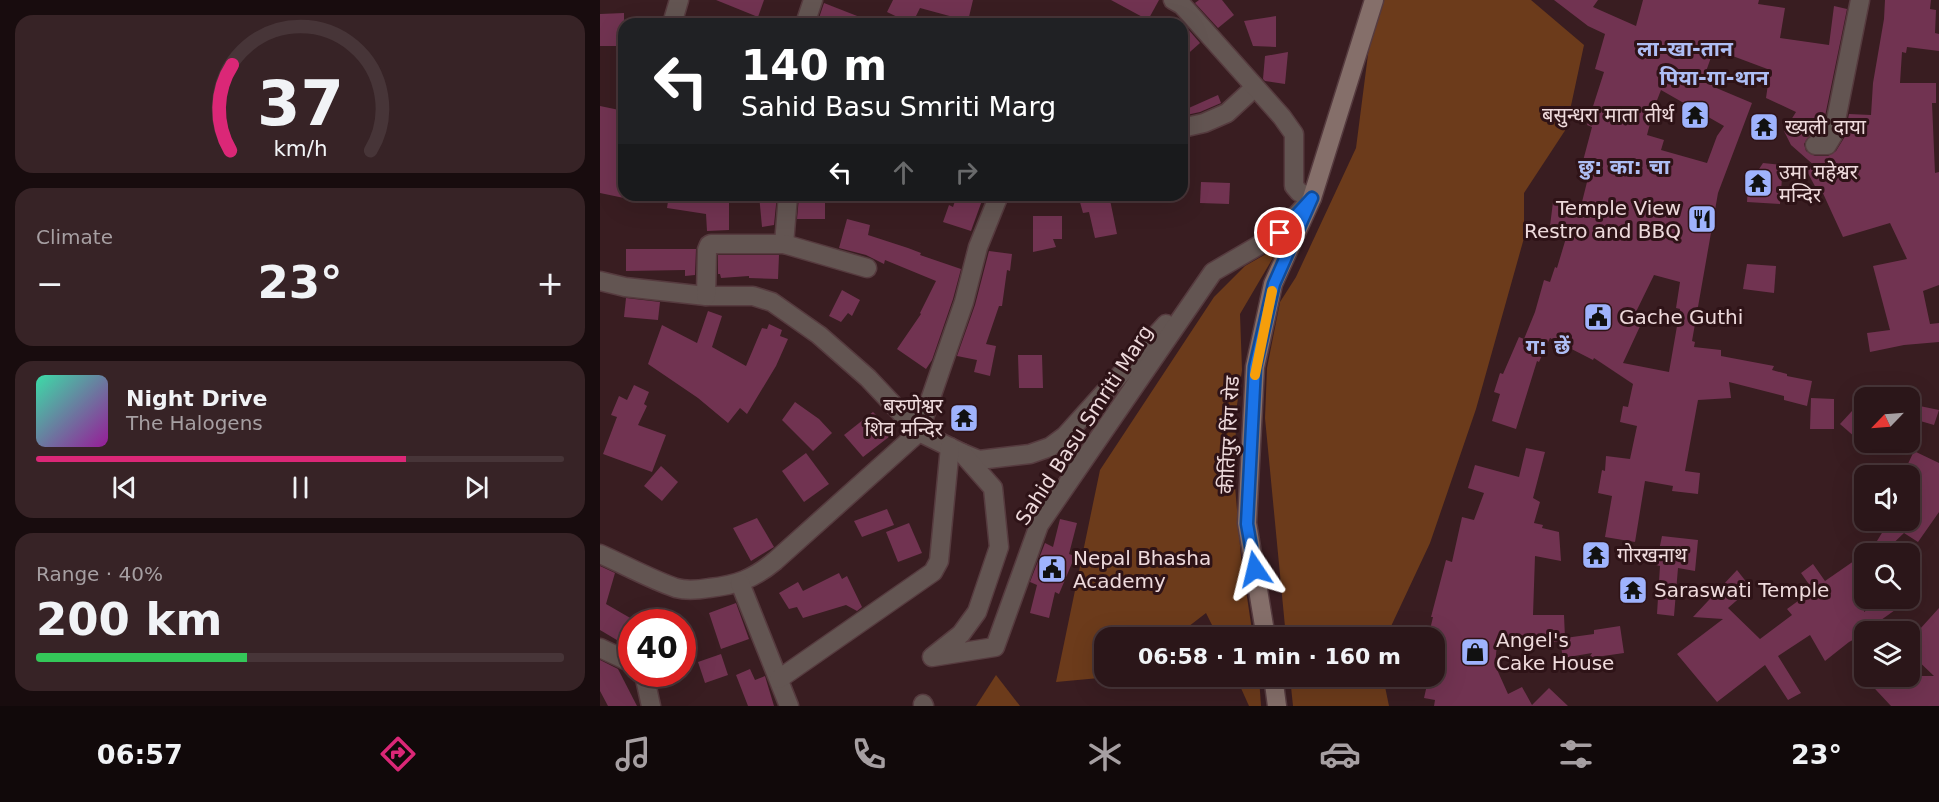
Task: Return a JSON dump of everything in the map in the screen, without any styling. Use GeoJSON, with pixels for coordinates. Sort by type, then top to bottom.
{"type":"FeatureCollection","features":[{"type":"Feature","properties":{"kind":"street"},"geometry":{"type":"LineString","coordinates":[[674,18],[679,0]]}},
{"type":"Feature","properties":{"kind":"street"},"geometry":{"type":"LineString","coordinates":[[807,18],[813,0]]}},
{"type":"Feature","properties":{"kind":"street"},"geometry":{"type":"LineString","coordinates":[[1173,0],[1182,5],[1282,117],[1294,134],[1294,186],[1299,192],[1312,198]]}},
{"type":"Feature","properties":{"kind":"street","name":"कीर्तिपुर रिंग रोड"},"geometry":{"type":"LineString","coordinates":[[1264,627],[1247,524],[1255,367],[1274,284],[1312,198],[1374,0]]}},
{"type":"Feature","properties":{"kind":"street"},"geometry":{"type":"LineString","coordinates":[[1815,145],[1827,145],[1833,135],[1860,0]]}},
{"type":"Feature","properties":{"kind":"street"},"geometry":{"type":"LineString","coordinates":[[1188,127],[1204,123],[1227,113],[1254,88]]}},
{"type":"Feature","properties":{"kind":"street","name":"Sahid Basu Smriti Marg"},"geometry":{"type":"LineString","coordinates":[[919,432],[956,450],[993,488],[999,547],[976,612],[961,634],[932,657],[995,647],[1040,525],[1213,272],[1280,233],[1312,198]]}},
{"type":"Feature","properties":{"kind":"street"},"geometry":{"type":"LineString","coordinates":[[784,244],[788,201]]}},
{"type":"Feature","properties":{"kind":"street"},"geometry":{"type":"LineString","coordinates":[[600,554],[677,588],[692,590],[740,583],[762,572],[776,561],[919,432],[964,302],[978,247],[997,201]]}},
{"type":"Feature","properties":{"kind":"street"},"geometry":{"type":"LineString","coordinates":[[706,296],[709,245],[784,244],[867,268]]}},
{"type":"Feature","properties":{"kind":"street"},"geometry":{"type":"LineString","coordinates":[[779,679],[933,572],[939,561],[956,450],[979,459],[1030,454],[1050,447],[1065,436],[1213,272]]}},
{"type":"Feature","properties":{"kind":"street"},"geometry":{"type":"LineString","coordinates":[[600,281],[625,287],[706,296],[753,296],[772,302],[819,335],[868,378],[919,432]]}},
{"type":"Feature","properties":{"kind":"street"},"geometry":{"type":"LineString","coordinates":[[740,583],[789,706]]}},
{"type":"Feature","properties":{"kind":"street"},"geometry":{"type":"LineString","coordinates":[[600,648],[618,656]]}},
{"type":"Feature","properties":{"kind":"street"},"geometry":{"type":"LineString","coordinates":[[647,687],[651,706]]}},
{"type":"Feature","properties":{"kind":"street"},"geometry":{"type":"LineString","coordinates":[[1274,687],[1277,706]]}},
{"type":"Feature","properties":{"kind":"shaded area"},"geometry":{"type":"Polygon","coordinates":[[[1375,0],[1531,0],[1584,45],[1566,129],[1524,193],[1524,238],[1476,409],[1430,543],[1391,627],[1285,627],[1265,418],[1267,368],[1280,302],[1296,277],[1356,148],[1375,0]]]}},
{"type":"Feature","properties":{"kind":"shaded area"},"geometry":{"type":"Polygon","coordinates":[[[1280,246],[1240,314],[1242,370],[1236,412],[1235,486],[1241,557],[1252,627],[1213,627],[1206,613],[1188,627],[1094,627],[1094,678],[1056,682],[1100,470],[1214,297],[1245,266],[1280,246]]]}},
{"type":"Feature","properties":{"kind":"shaded area"},"geometry":{"type":"Polygon","coordinates":[[[996,675],[1020,706],[976,706],[996,675]]]}},
{"type":"Feature","properties":{"kind":"shaded area"},"geometry":{"type":"Polygon","coordinates":[[[1240,687],[1260,687],[1261,706],[1249,706],[1240,687]]]}},
{"type":"Feature","properties":{"kind":"shaded area"},"geometry":{"type":"Polygon","coordinates":[[[1291,687],[1385,687],[1389,706],[1293,706],[1291,687]]]}},
{"type":"Feature","properties":{"kind":"building"},"geometry":{"type":"Polygon","coordinates":[[[716,0],[764,0],[758,17],[716,0]]]}},
{"type":"Feature","properties":{"kind":"building"},"geometry":{"type":"Polygon","coordinates":[[[893,0],[973,0],[969,18],[957,18],[920,8],[915,18],[900,18],[887,12],[893,0]]]}},
{"type":"Feature","properties":{"kind":"building"},"geometry":{"type":"Polygon","coordinates":[[[1111,0],[1159,0],[1149,18],[1144,18],[1111,0]]]}},
{"type":"Feature","properties":{"kind":"building"},"geometry":{"type":"Polygon","coordinates":[[[1199,0],[1222,0],[1234,15],[1218,28],[1195,3],[1199,0]]]}},
{"type":"Feature","properties":{"kind":"building"},"geometry":{"type":"Polygon","coordinates":[[[1554,0],[1598,0],[1593,7],[1636,26],[1643,0],[1759,0],[1758,4],[1785,8],[1780,38],[1829,45],[1834,6],[1847,9],[1822,131],[1821,134],[1809,136],[1804,144],[1806,151],[1815,156],[1828,156],[1836,151],[1844,138],[1849,114],[1871,115],[1873,83],[1885,0],[1931,0],[1930,9],[1936,10],[1935,33],[1939,34],[1939,51],[1907,47],[1906,53],[1902,52],[1900,83],[1936,83],[1936,103],[1932,103],[1935,173],[1939,172],[1939,285],[1923,291],[1930,324],[1939,323],[1939,342],[1904,345],[1870,352],[1867,333],[1890,330],[1873,266],[1907,259],[1890,223],[1843,237],[1821,189],[1817,190],[1804,166],[1816,167],[1791,145],[1784,131],[1796,112],[1766,98],[1770,70],[1714,49],[1704,77],[1716,84],[1714,87],[1752,103],[1718,193],[1692,341],[1695,342],[1694,347],[1721,350],[1721,356],[1774,366],[1772,370],[1787,374],[1787,376],[1812,381],[1807,406],[1784,400],[1784,396],[1729,382],[1731,398],[1698,400],[1685,471],[1700,473],[1698,494],[1672,491],[1673,486],[1645,481],[1635,542],[1605,537],[1612,496],[1598,493],[1602,470],[1605,471],[1606,456],[1630,459],[1637,426],[1620,422],[1623,406],[1628,407],[1633,384],[1594,358],[1593,360],[1550,338],[1539,362],[1537,361],[1516,429],[1492,421],[1500,394],[1494,392],[1500,373],[1503,374],[1519,337],[1524,339],[1544,280],[1550,282],[1555,267],[1557,268],[1569,228],[1550,226],[1553,202],[1581,206],[1588,178],[1579,176],[1592,127],[1587,125],[1604,72],[1595,69],[1605,34],[1588,26],[1554,0]],[[1661,90],[1647,135],[1664,140],[1661,150],[1707,163],[1717,136],[1724,126],[1661,90]],[[1654,275],[1633,318],[1642,322],[1623,363],[1669,372],[1680,309],[1676,308],[1680,282],[1654,275]]]}},
{"type":"Feature","properties":{"kind":"building"},"geometry":{"type":"Polygon","coordinates":[[[824,3],[862,18],[819,18],[824,3]]]}},
{"type":"Feature","properties":{"kind":"building"},"geometry":{"type":"Polygon","coordinates":[[[624,13],[624,18],[618,18],[618,46],[600,46],[600,14],[624,13]]]}},
{"type":"Feature","properties":{"kind":"building"},"geometry":{"type":"Polygon","coordinates":[[[1276,16],[1276,47],[1253,46],[1244,21],[1276,16]]]}},
{"type":"Feature","properties":{"kind":"building"},"geometry":{"type":"Polygon","coordinates":[[[1188,29],[1200,43],[1188,54],[1188,29]]]}},
{"type":"Feature","properties":{"kind":"building"},"geometry":{"type":"Polygon","coordinates":[[[1288,52],[1285,84],[1265,81],[1263,79],[1265,56],[1288,52]]]}},
{"type":"Feature","properties":{"kind":"building"},"geometry":{"type":"Polygon","coordinates":[[[1218,95],[1221,103],[1188,115],[1188,108],[1218,95]]]}},
{"type":"Feature","properties":{"kind":"building"},"geometry":{"type":"Polygon","coordinates":[[[600,106],[618,110],[618,197],[600,193],[600,106]]]}},
{"type":"Feature","properties":{"kind":"building"},"geometry":{"type":"Polygon","coordinates":[[[1763,163],[1783,165],[1780,204],[1747,202],[1748,186],[1763,163]]]}},
{"type":"Feature","properties":{"kind":"building"},"geometry":{"type":"Polygon","coordinates":[[[1201,182],[1230,183],[1229,204],[1200,203],[1201,182]]]}},
{"type":"Feature","properties":{"kind":"building"},"geometry":{"type":"Polygon","coordinates":[[[668,201],[729,201],[729,230],[707,231],[706,214],[667,208],[668,201]]]}},
{"type":"Feature","properties":{"kind":"building"},"geometry":{"type":"Polygon","coordinates":[[[760,201],[776,201],[774,225],[762,227],[760,201]]]}},
{"type":"Feature","properties":{"kind":"building"},"geometry":{"type":"Polygon","coordinates":[[[799,201],[825,201],[825,219],[797,219],[799,201]]]}},
{"type":"Feature","properties":{"kind":"building"},"geometry":{"type":"Polygon","coordinates":[[[955,201],[982,201],[971,231],[943,222],[949,205],[953,207],[955,201]]]}},
{"type":"Feature","properties":{"kind":"building"},"geometry":{"type":"Polygon","coordinates":[[[1080,201],[1110,201],[1117,234],[1095,238],[1089,212],[1083,213],[1080,201]]]}},
{"type":"Feature","properties":{"kind":"building"},"geometry":{"type":"Polygon","coordinates":[[[1033,216],[1062,216],[1062,239],[1053,239],[1056,247],[1033,252],[1033,216]]]}},
{"type":"Feature","properties":{"kind":"building"},"geometry":{"type":"Polygon","coordinates":[[[847,219],[870,225],[868,235],[961,269],[932,360],[926,369],[897,349],[921,314],[936,281],[885,260],[884,264],[866,255],[839,248],[847,219]]]}},
{"type":"Feature","properties":{"kind":"building"},"geometry":{"type":"Polygon","coordinates":[[[626,249],[696,249],[695,275],[685,276],[685,270],[626,271],[626,249]]]}},
{"type":"Feature","properties":{"kind":"building"},"geometry":{"type":"Polygon","coordinates":[[[989,251],[1012,254],[1010,271],[1007,270],[1002,306],[999,306],[986,344],[996,346],[990,376],[974,372],[977,360],[957,356],[975,305],[989,251]]]}},
{"type":"Feature","properties":{"kind":"building"},"geometry":{"type":"Polygon","coordinates":[[[718,255],[779,255],[778,279],[749,278],[749,276],[721,278],[718,274],[718,255]]]}},
{"type":"Feature","properties":{"kind":"building"},"geometry":{"type":"Polygon","coordinates":[[[1747,264],[1776,266],[1774,293],[1743,289],[1747,264]]]}},
{"type":"Feature","properties":{"kind":"building"},"geometry":{"type":"Polygon","coordinates":[[[842,290],[860,300],[852,316],[848,313],[841,322],[829,316],[842,290]]]}},
{"type":"Feature","properties":{"kind":"building"},"geometry":{"type":"Polygon","coordinates":[[[626,298],[660,302],[658,320],[624,317],[626,298]]]}},
{"type":"Feature","properties":{"kind":"building"},"geometry":{"type":"Polygon","coordinates":[[[708,311],[722,316],[712,347],[746,366],[762,328],[767,329],[769,324],[782,330],[780,336],[788,339],[776,366],[747,414],[740,408],[728,423],[698,398],[648,364],[662,325],[697,343],[708,311]]]}},
{"type":"Feature","properties":{"kind":"building"},"geometry":{"type":"Polygon","coordinates":[[[1018,355],[1042,355],[1043,388],[1019,388],[1018,355]]]}},
{"type":"Feature","properties":{"kind":"building"},"geometry":{"type":"Polygon","coordinates":[[[634,385],[649,392],[644,404],[647,406],[638,425],[666,435],[652,472],[603,454],[617,417],[611,415],[619,396],[627,400],[634,385]]]}},
{"type":"Feature","properties":{"kind":"building"},"geometry":{"type":"Polygon","coordinates":[[[1811,398],[1834,399],[1834,429],[1810,429],[1811,398]]]}},
{"type":"Feature","properties":{"kind":"building"},"geometry":{"type":"Polygon","coordinates":[[[795,402],[819,419],[832,433],[813,451],[782,420],[795,402]]]}},
{"type":"Feature","properties":{"kind":"building"},"geometry":{"type":"Polygon","coordinates":[[[1920,406],[1939,410],[1934,425],[1920,421],[1920,406]]]}},
{"type":"Feature","properties":{"kind":"building"},"geometry":{"type":"Polygon","coordinates":[[[1852,411],[1854,413],[1854,436],[1840,424],[1852,411]]]}},
{"type":"Feature","properties":{"kind":"building"},"geometry":{"type":"Polygon","coordinates":[[[873,412],[894,433],[863,457],[844,435],[873,412]]]}},
{"type":"Feature","properties":{"kind":"building"},"geometry":{"type":"Polygon","coordinates":[[[1526,448],[1545,452],[1533,498],[1540,502],[1534,523],[1543,525],[1542,528],[1559,532],[1561,561],[1535,556],[1533,615],[1564,615],[1565,638],[1594,634],[1594,630],[1620,626],[1624,653],[1589,658],[1592,653],[1563,658],[1560,641],[1524,647],[1523,641],[1497,644],[1495,665],[1508,694],[1522,687],[1532,705],[1549,688],[1568,706],[1434,706],[1435,700],[1424,698],[1426,687],[1445,687],[1445,627],[1431,627],[1433,617],[1431,617],[1446,560],[1452,562],[1462,517],[1474,520],[1484,493],[1468,488],[1475,465],[1519,477],[1526,448]]]}},
{"type":"Feature","properties":{"kind":"building"},"geometry":{"type":"Polygon","coordinates":[[[806,453],[829,484],[804,502],[782,471],[806,453]]]}},
{"type":"Feature","properties":{"kind":"building"},"geometry":{"type":"Polygon","coordinates":[[[1913,453],[1918,453],[1939,463],[1939,512],[1918,542],[1904,533],[1894,543],[1876,543],[1883,531],[1920,531],[1920,465],[1907,465],[1913,453]]]}},
{"type":"Feature","properties":{"kind":"building"},"geometry":{"type":"Polygon","coordinates":[[[661,466],[678,482],[662,501],[644,486],[661,466]]]}},
{"type":"Feature","properties":{"kind":"building"},"geometry":{"type":"Polygon","coordinates":[[[887,509],[894,525],[862,537],[854,521],[887,509]]]}},
{"type":"Feature","properties":{"kind":"building"},"geometry":{"type":"Polygon","coordinates":[[[757,518],[774,547],[751,561],[733,528],[757,518]]]}},
{"type":"Feature","properties":{"kind":"building"},"geometry":{"type":"Polygon","coordinates":[[[1060,519],[1077,523],[1069,554],[1075,556],[1059,594],[1055,592],[1049,618],[1030,613],[1037,585],[1030,582],[1045,543],[1053,547],[1060,519]]]}},
{"type":"Feature","properties":{"kind":"building"},"geometry":{"type":"Polygon","coordinates":[[[909,523],[922,553],[898,562],[886,532],[909,523]]]}},
{"type":"Feature","properties":{"kind":"building"},"geometry":{"type":"Polygon","coordinates":[[[1662,536],[1698,540],[1695,571],[1678,568],[1674,616],[1657,614],[1660,566],[1656,565],[1662,536]]]}},
{"type":"Feature","properties":{"kind":"building"},"geometry":{"type":"Polygon","coordinates":[[[1854,561],[1854,609],[1864,609],[1864,612],[1868,609],[1896,609],[1882,621],[1854,621],[1854,639],[1825,661],[1810,635],[1778,656],[1801,693],[1788,700],[1765,665],[1717,702],[1677,654],[1723,619],[1693,617],[1737,570],[1751,588],[1728,608],[1760,639],[1792,615],[1787,609],[1813,590],[1801,573],[1813,564],[1825,581],[1854,561]]]}},
{"type":"Feature","properties":{"kind":"building"},"geometry":{"type":"Polygon","coordinates":[[[600,566],[615,573],[606,604],[618,611],[618,641],[600,630],[600,566]]]}},
{"type":"Feature","properties":{"kind":"building"},"geometry":{"type":"Polygon","coordinates":[[[839,573],[842,579],[847,576],[862,607],[857,611],[846,605],[803,618],[797,607],[789,609],[779,593],[798,582],[803,591],[839,573]]]}},
{"type":"Feature","properties":{"kind":"building"},"geometry":{"type":"Polygon","coordinates":[[[736,603],[749,639],[721,649],[709,613],[736,603]]]}},
{"type":"Feature","properties":{"kind":"building"},"geometry":{"type":"Polygon","coordinates":[[[1939,608],[1939,706],[1891,706],[1873,687],[1920,687],[1920,676],[1934,676],[1920,663],[1920,629],[1939,608]]]}},
{"type":"Feature","properties":{"kind":"building"},"geometry":{"type":"Polygon","coordinates":[[[721,654],[728,675],[705,683],[698,662],[721,654]]]}},
{"type":"Feature","properties":{"kind":"building"},"geometry":{"type":"Polygon","coordinates":[[[600,660],[618,669],[618,687],[627,687],[637,706],[608,706],[600,691],[600,660]]]}},
{"type":"Feature","properties":{"kind":"building"},"geometry":{"type":"Polygon","coordinates":[[[750,669],[755,680],[765,676],[774,706],[748,706],[736,675],[750,669]]]}},
{"type":"Feature","properties":{"kind":"slow traffic"},"geometry":{"type":"LineString","coordinates":[[1255,375],[1272,291]]}},
{"type":"Feature","properties":{"kind":"place","name":"बसुन्धरा माता तीर्थ"},"geometry":{"type":"Point","coordinates":[1695,115]}},
{"type":"Feature","properties":{"kind":"place","name":"ख्यली दाया"},"geometry":{"type":"Point","coordinates":[1764,127]}},
{"type":"Feature","properties":{"kind":"place","name":"उमा महेश्वर मन्दिर"},"geometry":{"type":"Point","coordinates":[1758,183]}},
{"type":"Feature","properties":{"kind":"place","name":"Temple View Restro and BBQ"},"geometry":{"type":"Point","coordinates":[1702,219]}},
{"type":"Feature","properties":{"kind":"place","name":"Gache Guthi"},"geometry":{"type":"Point","coordinates":[1598,317]}},
{"type":"Feature","properties":{"kind":"place","name":"बरुणेश्वर शिव मन्दिर"},"geometry":{"type":"Point","coordinates":[964,418]}},
{"type":"Feature","properties":{"kind":"place","name":"गोरखनाथ"},"geometry":{"type":"Point","coordinates":[1596,555]}},
{"type":"Feature","properties":{"kind":"place","name":"Nepal Bhasha Academy"},"geometry":{"type":"Point","coordinates":[1052,569]}},
{"type":"Feature","properties":{"kind":"place","name":"Saraswati Temple"},"geometry":{"type":"Point","coordinates":[1633,590]}},
{"type":"Feature","properties":{"kind":"place","name":"Angel's Cake House"},"geometry":{"type":"Point","coordinates":[1475,652]}},
{"type":"Feature","properties":{"kind":"district","name":"ला-खा-तान"},"geometry":{"type":"Point","coordinates":[1685,49]}},
{"type":"Feature","properties":{"kind":"district","name":"पिया-गा-थान"},"geometry":{"type":"Point","coordinates":[1714,78]}},
{"type":"Feature","properties":{"kind":"district","name":"छु: का: चा"},"geometry":{"type":"Point","coordinates":[1624,167]}},
{"type":"Feature","properties":{"kind":"district","name":"ग: छें"},"geometry":{"type":"Point","coordinates":[1548,347]}},
{"type":"Feature","properties":{"kind":"route"},"geometry":{"type":"LineString","coordinates":[[1255,569],[1247,524],[1255,367],[1274,284],[1312,198],[1280,233]]}}]}
